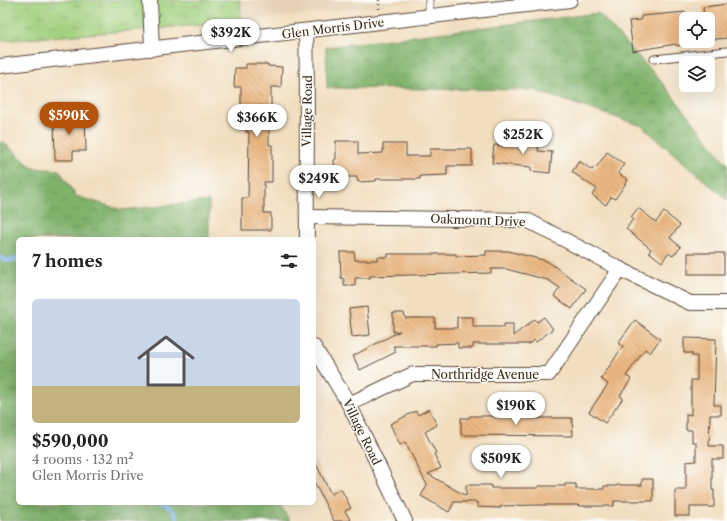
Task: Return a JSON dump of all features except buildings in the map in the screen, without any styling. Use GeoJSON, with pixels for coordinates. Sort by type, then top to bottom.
{"type":"FeatureCollection","features":[{"type":"Feature","properties":{"kind":"street"},"geometry":{"type":"LineString","coordinates":[[150,0],[152,49]]}},
{"type":"Feature","properties":{"kind":"street","name":"Glen Morris Drive"},"geometry":{"type":"LineString","coordinates":[[0,66],[570,0]]}},
{"type":"Feature","properties":{"kind":"street","name":"Village Road"},"geometry":{"type":"LineString","coordinates":[[306,31],[308,77],[306,176],[307,237]]}},
{"type":"Feature","properties":{"kind":"street","name":"Oakmount Drive"},"geometry":{"type":"LineString","coordinates":[[307,217],[527,220],[620,269],[690,303],[727,303]]}},
{"type":"Feature","properties":{"kind":"street","name":"Northridge Avenue"},"geometry":{"type":"LineString","coordinates":[[349,404],[414,374],[549,374],[620,269]]}},
{"type":"Feature","properties":{"kind":"street","name":"Village Road"},"geometry":{"type":"LineString","coordinates":[[316,349],[349,404],[405,521]]}},
{"type":"Feature","properties":{"kind":"lane"},"geometry":{"type":"LineString","coordinates":[[429,0],[429,16]]}},
{"type":"Feature","properties":{"kind":"lane"},"geometry":{"type":"LineString","coordinates":[[654,59],[727,51]]}},
{"type":"Feature","properties":{"kind":"shaded area"},"geometry":{"type":"Polygon","coordinates":[[[240,0],[423,0],[240,22],[240,0]]]}},
{"type":"Feature","properties":{"kind":"green space"},"geometry":{"type":"Polygon","coordinates":[[[0,0],[240,0],[240,22],[0,41],[0,0]]]}},
{"type":"Feature","properties":{"kind":"green space"},"geometry":{"type":"Polygon","coordinates":[[[598,13],[659,79],[727,164],[727,200],[642,126],[533,90],[327,88],[326,47],[598,13]]]}},
{"type":"Feature","properties":{"kind":"green space"},"geometry":{"type":"Polygon","coordinates":[[[3,142],[33,168],[59,170],[76,196],[122,210],[209,201],[209,237],[16,237],[16,505],[280,505],[290,521],[0,521],[0,143],[3,142]]]}},
{"type":"Feature","properties":{"kind":"waterway"},"geometry":{"type":"LineString","coordinates":[[0,257],[9,261],[16,260]]}},
{"type":"Feature","properties":{"kind":"waterway"},"geometry":{"type":"LineString","coordinates":[[165,505],[171,509],[178,521]]}}]}
